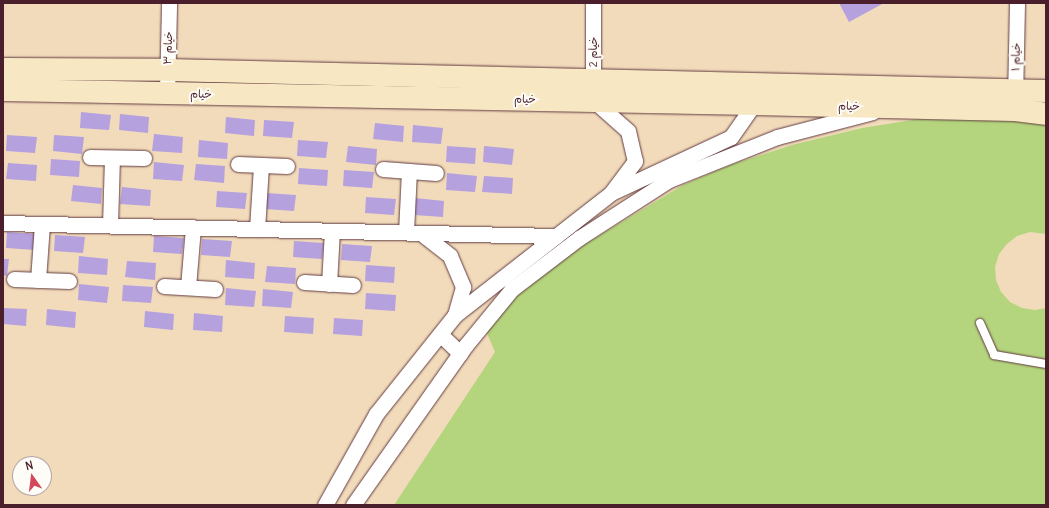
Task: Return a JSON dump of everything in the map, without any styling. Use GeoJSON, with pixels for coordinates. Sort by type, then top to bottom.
{"type":"FeatureCollection","features":[{"type":"Feature","properties":{"kind":"street","name":"خیام ۳"},"geometry":{"type":"LineString","coordinates":[[167,94],[169,3]]}},
{"type":"Feature","properties":{"kind":"street","name":"خیام 2"},"geometry":{"type":"LineString","coordinates":[[593,3],[593,90]]}},
{"type":"Feature","properties":{"kind":"street","name":"خیام ۱"},"geometry":{"type":"LineString","coordinates":[[1015,110],[1017,3]]}},
{"type":"Feature","properties":{"kind":"street","name":"خیام"},"geometry":{"type":"LineString","coordinates":[[3,69],[167,70],[593,90],[754,104],[1015,110],[1046,114]]}},
{"type":"Feature","properties":{"kind":"street","name":"خیام"},"geometry":{"type":"LineString","coordinates":[[3,90],[167,94],[593,90],[1015,89],[1046,91]]}},
{"type":"Feature","properties":{"kind":"street"},"geometry":{"type":"LineString","coordinates":[[593,90],[628,132],[635,161],[611,193]]}},
{"type":"Feature","properties":{"kind":"street"},"geometry":{"type":"LineString","coordinates":[[325,505],[376,414],[455,315],[611,193],[732,136],[754,104]]}},
{"type":"Feature","properties":{"kind":"street"},"geometry":{"type":"LineString","coordinates":[[353,505],[460,353],[512,289],[579,238],[669,180],[777,137],[893,107]]}},
{"type":"Feature","properties":{"kind":"street"},"geometry":{"type":"LineString","coordinates":[[90,157],[144,158]]}},
{"type":"Feature","properties":{"kind":"street"},"geometry":{"type":"LineString","coordinates":[[110,226],[112,158]]}},
{"type":"Feature","properties":{"kind":"street"},"geometry":{"type":"LineString","coordinates":[[238,164],[287,166]]}},
{"type":"Feature","properties":{"kind":"street"},"geometry":{"type":"LineString","coordinates":[[257,229],[261,165]]}},
{"type":"Feature","properties":{"kind":"street"},"geometry":{"type":"LineString","coordinates":[[382,169],[436,173]]}},
{"type":"Feature","properties":{"kind":"street"},"geometry":{"type":"LineString","coordinates":[[409,171],[413,232]]}},
{"type":"Feature","properties":{"kind":"street"},"geometry":{"type":"LineString","coordinates":[[3,223],[556,236]]}},
{"type":"Feature","properties":{"kind":"street"},"geometry":{"type":"LineString","coordinates":[[38,280],[42,224]]}},
{"type":"Feature","properties":{"kind":"street"},"geometry":{"type":"LineString","coordinates":[[188,287],[193,227]]}},
{"type":"Feature","properties":{"kind":"street"},"geometry":{"type":"LineString","coordinates":[[329,284],[332,231]]}},
{"type":"Feature","properties":{"kind":"street"},"geometry":{"type":"LineString","coordinates":[[413,232],[450,256],[463,287],[455,315]]}},
{"type":"Feature","properties":{"kind":"street"},"geometry":{"type":"LineString","coordinates":[[14,279],[69,281]]}},
{"type":"Feature","properties":{"kind":"street"},"geometry":{"type":"LineString","coordinates":[[304,282],[353,285]]}},
{"type":"Feature","properties":{"kind":"street"},"geometry":{"type":"LineString","coordinates":[[164,286],[215,289]]}},
{"type":"Feature","properties":{"kind":"street"},"geometry":{"type":"LineString","coordinates":[[440,334],[460,353]]}},
{"type":"Feature","properties":{"kind":"lane"},"geometry":{"type":"LineString","coordinates":[[980,323],[994,355],[1046,364]]}},
{"type":"Feature","properties":{"kind":"green space"},"geometry":{"type":"Polygon","coordinates":[[[919,119],[1034,120],[1046,125],[1046,234],[1030,232],[1017,236],[1007,244],[999,254],[995,267],[996,280],[1001,292],[1010,302],[1022,308],[1035,310],[1046,308],[1046,505],[394,505],[495,352],[486,331],[522,289],[582,246],[683,185],[730,165],[792,145],[862,128],[919,119]]]}},
{"type":"Feature","properties":{"kind":"building"},"geometry":{"type":"Polygon","coordinates":[[[839,3],[884,3],[849,22],[839,3]]]}},
{"type":"Feature","properties":{"kind":"building"},"geometry":{"type":"Polygon","coordinates":[[[81,112],[111,115],[109,130],[80,128],[81,112]]]}},
{"type":"Feature","properties":{"kind":"building"},"geometry":{"type":"Polygon","coordinates":[[[120,114],[149,117],[148,133],[119,130],[120,114]]]}},
{"type":"Feature","properties":{"kind":"building"},"geometry":{"type":"Polygon","coordinates":[[[226,117],[255,120],[254,136],[225,133],[226,117]]]}},
{"type":"Feature","properties":{"kind":"building"},"geometry":{"type":"Polygon","coordinates":[[[264,120],[294,122],[292,138],[263,136],[264,120]]]}},
{"type":"Feature","properties":{"kind":"building"},"geometry":{"type":"Polygon","coordinates":[[[375,123],[404,126],[403,142],[373,139],[375,123]]]}},
{"type":"Feature","properties":{"kind":"building"},"geometry":{"type":"Polygon","coordinates":[[[413,125],[443,128],[441,144],[412,142],[413,125]]]}},
{"type":"Feature","properties":{"kind":"building"},"geometry":{"type":"Polygon","coordinates":[[[154,134],[183,137],[182,153],[152,151],[154,134]]]}},
{"type":"Feature","properties":{"kind":"building"},"geometry":{"type":"Polygon","coordinates":[[[7,135],[37,137],[35,153],[6,151],[7,135]]]}},
{"type":"Feature","properties":{"kind":"building"},"geometry":{"type":"Polygon","coordinates":[[[54,135],[84,137],[82,154],[53,151],[54,135]]]}},
{"type":"Feature","properties":{"kind":"building"},"geometry":{"type":"Polygon","coordinates":[[[199,140],[228,143],[227,159],[198,157],[199,140]]]}},
{"type":"Feature","properties":{"kind":"building"},"geometry":{"type":"Polygon","coordinates":[[[298,140],[328,142],[326,158],[297,156],[298,140]]]}},
{"type":"Feature","properties":{"kind":"building"},"geometry":{"type":"Polygon","coordinates":[[[348,146],[377,149],[376,165],[346,162],[348,146]]]}},
{"type":"Feature","properties":{"kind":"building"},"geometry":{"type":"Polygon","coordinates":[[[447,146],[476,148],[475,164],[446,162],[447,146]]]}},
{"type":"Feature","properties":{"kind":"building"},"geometry":{"type":"Polygon","coordinates":[[[484,146],[514,149],[512,165],[483,162],[484,146]]]}},
{"type":"Feature","properties":{"kind":"building"},"geometry":{"type":"Polygon","coordinates":[[[51,159],[80,161],[79,177],[50,175],[51,159]]]}},
{"type":"Feature","properties":{"kind":"building"},"geometry":{"type":"Polygon","coordinates":[[[154,162],[184,165],[182,181],[153,179],[154,162]]]}},
{"type":"Feature","properties":{"kind":"building"},"geometry":{"type":"Polygon","coordinates":[[[8,163],[37,165],[36,181],[6,179],[8,163]]]}},
{"type":"Feature","properties":{"kind":"building"},"geometry":{"type":"Polygon","coordinates":[[[196,164],[225,166],[224,183],[194,180],[196,164]]]}},
{"type":"Feature","properties":{"kind":"building"},"geometry":{"type":"Polygon","coordinates":[[[299,168],[328,170],[327,186],[298,184],[299,168]]]}},
{"type":"Feature","properties":{"kind":"building"},"geometry":{"type":"Polygon","coordinates":[[[344,170],[374,172],[372,188],[343,186],[344,170]]]}},
{"type":"Feature","properties":{"kind":"building"},"geometry":{"type":"Polygon","coordinates":[[[447,173],[477,176],[475,192],[446,190],[447,173]]]}},
{"type":"Feature","properties":{"kind":"building"},"geometry":{"type":"Polygon","coordinates":[[[484,176],[513,178],[512,194],[482,192],[484,176]]]}},
{"type":"Feature","properties":{"kind":"building"},"geometry":{"type":"Polygon","coordinates":[[[73,185],[102,188],[101,204],[71,201],[73,185]]]}},
{"type":"Feature","properties":{"kind":"building"},"geometry":{"type":"Polygon","coordinates":[[[122,187],[151,190],[150,206],[120,204],[122,187]]]}},
{"type":"Feature","properties":{"kind":"building"},"geometry":{"type":"Polygon","coordinates":[[[217,191],[247,193],[245,209],[216,207],[217,191]]]}},
{"type":"Feature","properties":{"kind":"building"},"geometry":{"type":"Polygon","coordinates":[[[266,193],[296,195],[294,211],[265,209],[266,193]]]}},
{"type":"Feature","properties":{"kind":"building"},"geometry":{"type":"Polygon","coordinates":[[[366,197],[396,199],[394,215],[365,213],[366,197]]]}},
{"type":"Feature","properties":{"kind":"building"},"geometry":{"type":"Polygon","coordinates":[[[415,198],[444,201],[443,217],[414,215],[415,198]]]}},
{"type":"Feature","properties":{"kind":"building"},"geometry":{"type":"Polygon","coordinates":[[[7,232],[37,234],[35,250],[6,248],[7,232]]]}},
{"type":"Feature","properties":{"kind":"building"},"geometry":{"type":"Polygon","coordinates":[[[55,235],[85,237],[83,253],[54,251],[55,235]]]}},
{"type":"Feature","properties":{"kind":"building"},"geometry":{"type":"Polygon","coordinates":[[[154,236],[184,238],[182,254],[153,252],[154,236]]]}},
{"type":"Feature","properties":{"kind":"building"},"geometry":{"type":"Polygon","coordinates":[[[202,239],[232,241],[230,257],[201,255],[202,239]]]}},
{"type":"Feature","properties":{"kind":"building"},"geometry":{"type":"Polygon","coordinates":[[[294,241],[324,243],[322,259],[293,257],[294,241]]]}},
{"type":"Feature","properties":{"kind":"building"},"geometry":{"type":"Polygon","coordinates":[[[342,244],[372,246],[370,262],[341,260],[342,244]]]}},
{"type":"Feature","properties":{"kind":"building"},"geometry":{"type":"Polygon","coordinates":[[[79,256],[108,259],[107,275],[78,273],[79,256]]]}},
{"type":"Feature","properties":{"kind":"building"},"geometry":{"type":"Polygon","coordinates":[[[3,259],[9,259],[7,276],[3,275],[3,259]]]}},
{"type":"Feature","properties":{"kind":"building"},"geometry":{"type":"Polygon","coordinates":[[[226,260],[255,263],[254,279],[225,277],[226,260]]]}},
{"type":"Feature","properties":{"kind":"building"},"geometry":{"type":"Polygon","coordinates":[[[127,261],[156,263],[155,280],[125,277],[127,261]]]}},
{"type":"Feature","properties":{"kind":"building"},"geometry":{"type":"Polygon","coordinates":[[[366,265],[395,267],[394,283],[365,281],[366,265]]]}},
{"type":"Feature","properties":{"kind":"building"},"geometry":{"type":"Polygon","coordinates":[[[267,266],[296,268],[295,284],[265,282],[267,266]]]}},
{"type":"Feature","properties":{"kind":"building"},"geometry":{"type":"Polygon","coordinates":[[[79,284],[109,287],[107,303],[78,300],[79,284]]]}},
{"type":"Feature","properties":{"kind":"building"},"geometry":{"type":"Polygon","coordinates":[[[123,285],[153,287],[151,303],[122,301],[123,285]]]}},
{"type":"Feature","properties":{"kind":"building"},"geometry":{"type":"Polygon","coordinates":[[[226,288],[256,291],[254,307],[225,305],[226,288]]]}},
{"type":"Feature","properties":{"kind":"building"},"geometry":{"type":"Polygon","coordinates":[[[263,289],[293,292],[291,308],[262,306],[263,289]]]}},
{"type":"Feature","properties":{"kind":"building"},"geometry":{"type":"Polygon","coordinates":[[[366,293],[396,295],[395,311],[365,309],[366,293]]]}},
{"type":"Feature","properties":{"kind":"building"},"geometry":{"type":"Polygon","coordinates":[[[3,308],[27,309],[26,326],[3,324],[3,308]]]}},
{"type":"Feature","properties":{"kind":"building"},"geometry":{"type":"Polygon","coordinates":[[[47,309],[76,312],[75,328],[46,325],[47,309]]]}},
{"type":"Feature","properties":{"kind":"building"},"geometry":{"type":"Polygon","coordinates":[[[145,311],[174,314],[173,330],[144,327],[145,311]]]}},
{"type":"Feature","properties":{"kind":"building"},"geometry":{"type":"Polygon","coordinates":[[[194,313],[223,316],[222,332],[193,330],[194,313]]]}},
{"type":"Feature","properties":{"kind":"building"},"geometry":{"type":"Polygon","coordinates":[[[285,316],[314,318],[313,334],[284,332],[285,316]]]}},
{"type":"Feature","properties":{"kind":"building"},"geometry":{"type":"Polygon","coordinates":[[[334,318],[363,320],[362,336],[333,334],[334,318]]]}}]}
